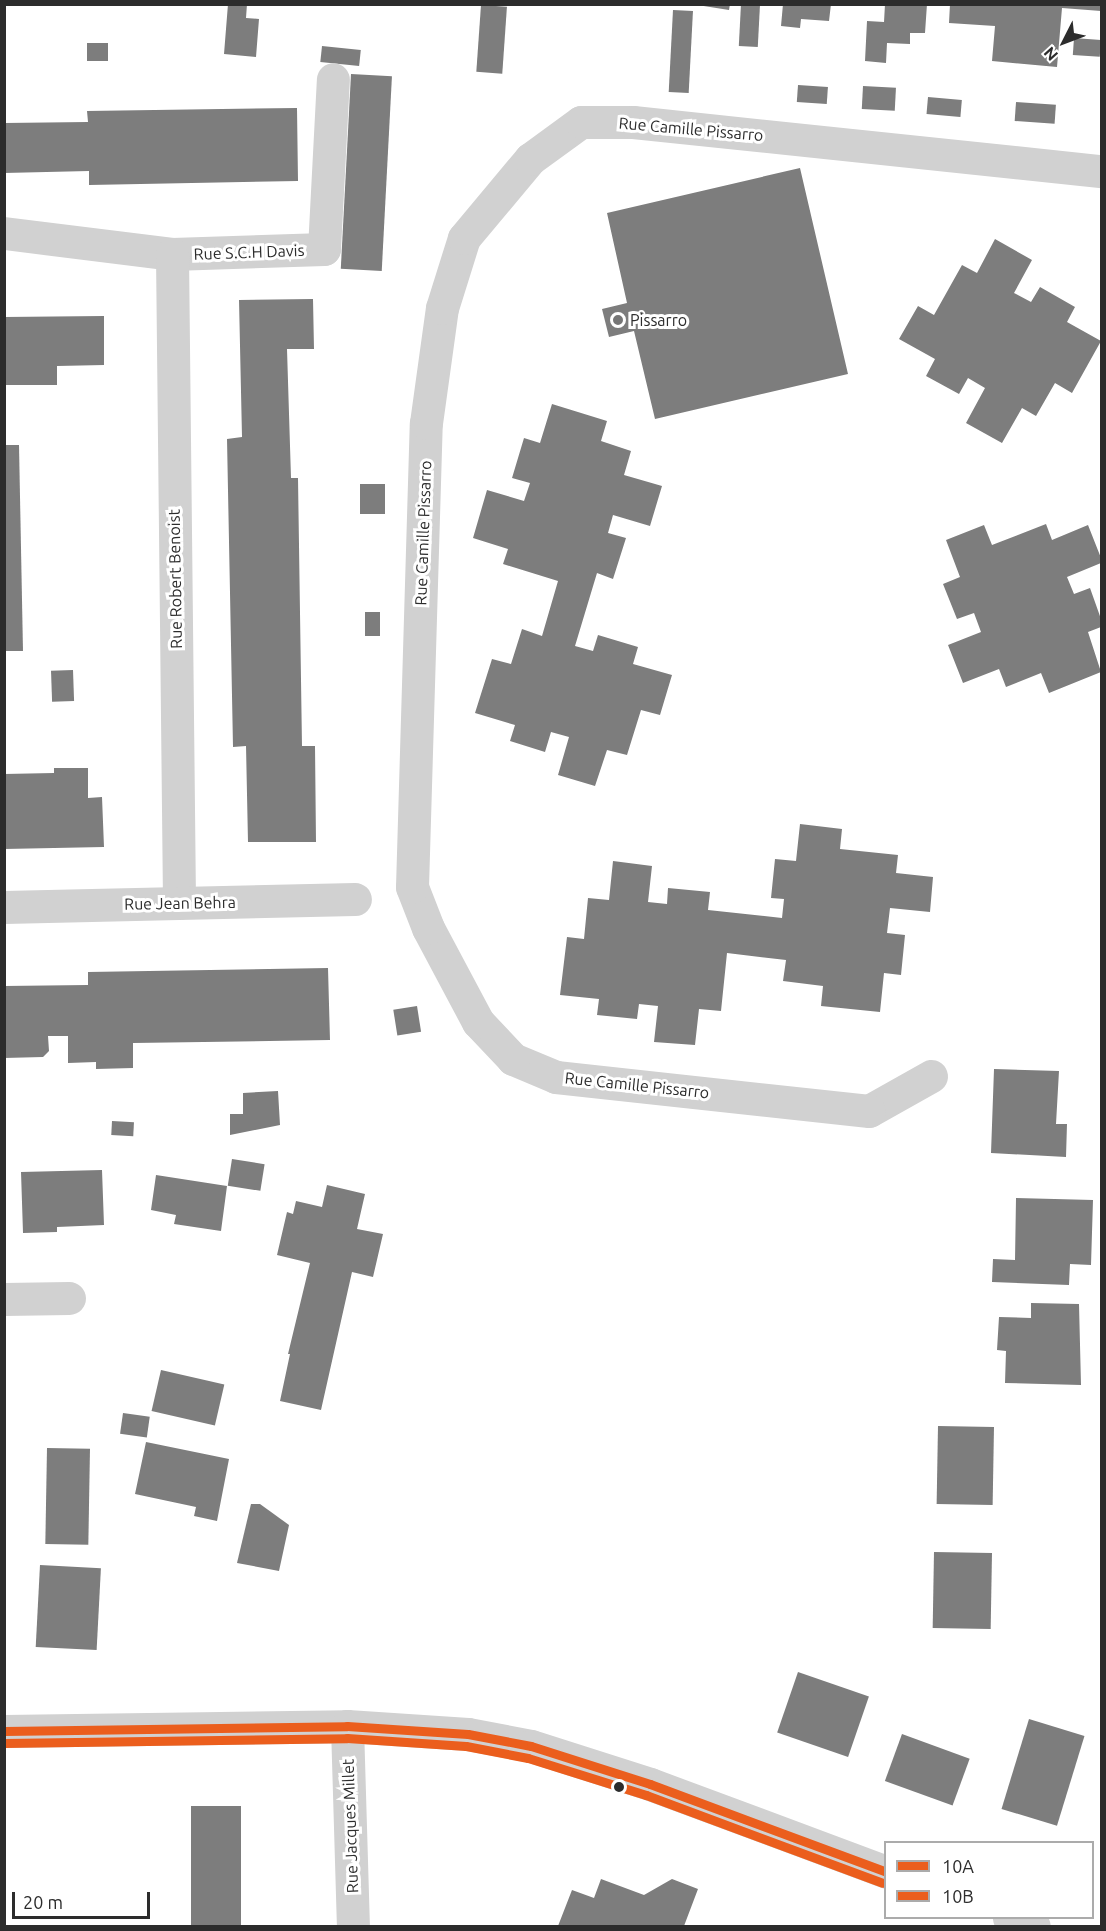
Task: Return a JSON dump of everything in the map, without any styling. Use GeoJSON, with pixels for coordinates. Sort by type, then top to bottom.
{"type":"FeatureCollection","features":[{"type":"Feature","properties":{"kind":"street","name":"Rue S.C.H Davis"},"geometry":{"type":"LineString","coordinates":[[4,233],[172,254],[324,249],[333,79]]}},
{"type":"Feature","properties":{"kind":"street","name":"Rue Camille Pissarro"},"geometry":{"type":"LineString","coordinates":[[932,1076],[869,1111],[556,1077],[513,1059],[478,1022],[428,928],[412,887],[426,423],[442,308],[464,238],[530,159],[581,122],[633,122],[1101,171]]}},
{"type":"Feature","properties":{"kind":"street","name":"Rue Robert Benoist"},"geometry":{"type":"LineString","coordinates":[[172,254],[179,903]]}},
{"type":"Feature","properties":{"kind":"street","name":"Rue Jean Behra"},"geometry":{"type":"LineString","coordinates":[[4,907],[355,899]]}},
{"type":"Feature","properties":{"kind":"street"},"geometry":{"type":"LineString","coordinates":[[4,1299],[69,1298]]}},
{"type":"Feature","properties":{"kind":"street"},"geometry":{"type":"LineString","coordinates":[[4,1731],[347,1726],[468,1734],[531,1746],[650,1784],[884,1872]]}},
{"type":"Feature","properties":{"kind":"street","name":"Rue Jacques Millet"},"geometry":{"type":"LineString","coordinates":[[347,1726],[352,1926]]}},
{"type":"Feature","properties":{"kind":"street"},"geometry":{"type":"LineString","coordinates":[[1015,1919],[1034,1926]]}},
{"type":"Feature","properties":{"kind":"building"},"geometry":{"type":"Polygon","coordinates":[[[228,4],[247,4],[246,18],[259,19],[256,57],[224,54],[228,4]]]}},
{"type":"Feature","properties":{"kind":"building"},"geometry":{"type":"Polygon","coordinates":[[[691,4],[730,4],[729,10],[691,4]]]}},
{"type":"Feature","properties":{"kind":"building"},"geometry":{"type":"Polygon","coordinates":[[[741,4],[760,5],[758,47],[739,46],[741,4]]]}},
{"type":"Feature","properties":{"kind":"building"},"geometry":{"type":"Polygon","coordinates":[[[783,4],[831,4],[829,21],[801,19],[800,28],[781,26],[783,4]]]}},
{"type":"Feature","properties":{"kind":"building"},"geometry":{"type":"Polygon","coordinates":[[[885,4],[927,4],[925,33],[910,33],[910,44],[887,43],[886,63],[865,61],[867,21],[884,22],[885,4]]]}},
{"type":"Feature","properties":{"kind":"building"},"geometry":{"type":"Polygon","coordinates":[[[950,4],[1101,4],[1101,11],[1062,8],[1057,67],[992,61],[995,26],[949,23],[950,4]]]}},
{"type":"Feature","properties":{"kind":"building"},"geometry":{"type":"Polygon","coordinates":[[[481,5],[507,7],[502,74],[476,72],[481,5]]]}},
{"type":"Feature","properties":{"kind":"building"},"geometry":{"type":"Polygon","coordinates":[[[673,10],[693,11],[689,93],[669,92],[673,10]]]}},
{"type":"Feature","properties":{"kind":"building"},"geometry":{"type":"Polygon","coordinates":[[[1074,38],[1101,40],[1100,57],[1073,55],[1074,38]]]}},
{"type":"Feature","properties":{"kind":"building"},"geometry":{"type":"Polygon","coordinates":[[[87,43],[108,43],[108,61],[87,61],[87,43]]]}},
{"type":"Feature","properties":{"kind":"building"},"geometry":{"type":"Polygon","coordinates":[[[322,46],[361,50],[359,66],[320,62],[322,46]]]}},
{"type":"Feature","properties":{"kind":"building"},"geometry":{"type":"Polygon","coordinates":[[[351,74],[392,76],[382,271],[341,269],[351,74]]]}},
{"type":"Feature","properties":{"kind":"building"},"geometry":{"type":"Polygon","coordinates":[[[798,85],[828,87],[827,104],[797,102],[798,85]]]}},
{"type":"Feature","properties":{"kind":"building"},"geometry":{"type":"Polygon","coordinates":[[[863,86],[896,88],[895,111],[862,109],[863,86]]]}},
{"type":"Feature","properties":{"kind":"building"},"geometry":{"type":"Polygon","coordinates":[[[928,97],[962,100],[960,117],[927,114],[928,97]]]}},
{"type":"Feature","properties":{"kind":"building"},"geometry":{"type":"Polygon","coordinates":[[[1016,102],[1056,105],[1055,124],[1015,121],[1016,102]]]}},
{"type":"Feature","properties":{"kind":"building"},"geometry":{"type":"Polygon","coordinates":[[[297,108],[298,181],[89,185],[89,171],[4,173],[4,123],[88,122],[87,111],[297,108]]]}},
{"type":"Feature","properties":{"kind":"building"},"geometry":{"type":"Polygon","coordinates":[[[800,168],[848,374],[655,419],[634,331],[609,337],[602,309],[627,303],[607,213],[800,168]]]}},
{"type":"Feature","properties":{"kind":"building"},"geometry":{"type":"Polygon","coordinates":[[[995,239],[1032,260],[1014,293],[1031,302],[1040,287],[1075,307],[1067,322],[1101,341],[1072,393],[1055,383],[1036,416],[1022,408],[1002,443],[966,423],[985,388],[968,378],[959,394],[926,376],[935,359],[899,339],[918,306],[934,315],[962,265],[977,273],[995,239]]]}},
{"type":"Feature","properties":{"kind":"building"},"geometry":{"type":"Polygon","coordinates":[[[313,299],[314,349],[287,349],[291,478],[298,478],[302,746],[315,746],[316,842],[248,842],[246,746],[233,747],[227,439],[242,437],[239,300],[313,299]]]}},
{"type":"Feature","properties":{"kind":"building"},"geometry":{"type":"Polygon","coordinates":[[[104,316],[104,365],[57,366],[57,385],[4,385],[4,317],[104,316]]]}},
{"type":"Feature","properties":{"kind":"building"},"geometry":{"type":"Polygon","coordinates":[[[552,404],[607,421],[601,441],[631,451],[624,475],[662,486],[650,526],[613,515],[608,533],[626,538],[613,579],[597,573],[575,646],[593,651],[598,635],[638,647],[633,664],[672,675],[660,715],[641,710],[627,755],[607,750],[595,786],[558,775],[569,737],[551,732],[545,752],[510,741],[515,725],[475,713],[492,659],[511,664],[522,629],[542,636],[558,581],[503,564],[508,549],[473,538],[487,490],[524,501],[530,483],[512,478],[524,438],[540,443],[552,404]]]}},
{"type":"Feature","properties":{"kind":"building"},"geometry":{"type":"Polygon","coordinates":[[[4,445],[19,445],[23,651],[4,651],[4,445]]]}},
{"type":"Feature","properties":{"kind":"building"},"geometry":{"type":"Polygon","coordinates":[[[360,484],[385,484],[385,514],[360,514],[360,484]]]}},
{"type":"Feature","properties":{"kind":"building"},"geometry":{"type":"Polygon","coordinates":[[[1046,524],[1052,540],[1088,525],[1101,558],[1101,563],[1067,577],[1074,594],[1090,588],[1101,619],[1101,627],[1088,632],[1101,672],[1049,693],[1041,673],[1006,687],[999,669],[963,683],[948,645],[981,632],[974,613],[957,619],[943,584],[960,577],[946,540],[984,525],[992,545],[1046,524]]]}},
{"type":"Feature","properties":{"kind":"building"},"geometry":{"type":"Polygon","coordinates":[[[365,612],[380,612],[380,636],[365,636],[365,612]]]}},
{"type":"Feature","properties":{"kind":"building"},"geometry":{"type":"Polygon","coordinates":[[[73,670],[74,701],[52,702],[51,671],[73,670]]]}},
{"type":"Feature","properties":{"kind":"building"},"geometry":{"type":"Polygon","coordinates":[[[54,768],[88,768],[88,798],[102,797],[104,847],[4,849],[4,774],[54,773],[54,768]]]}},
{"type":"Feature","properties":{"kind":"building"},"geometry":{"type":"Polygon","coordinates":[[[800,824],[842,829],[840,849],[898,855],[896,873],[933,877],[930,912],[890,908],[887,933],[905,935],[901,975],[884,973],[880,1012],[821,1006],[823,986],[783,981],[786,960],[727,953],[721,1011],[699,1009],[695,1045],[654,1042],[658,1006],[639,1004],[637,1019],[597,1015],[599,999],[560,995],[567,937],[584,939],[588,898],[609,900],[613,861],[652,866],[648,902],[667,904],[668,888],[710,892],[708,910],[782,918],[784,899],[771,898],[775,859],[796,861],[800,824]]]}},
{"type":"Feature","properties":{"kind":"building"},"geometry":{"type":"Polygon","coordinates":[[[328,968],[330,1040],[133,1043],[133,1068],[96,1069],[96,1062],[68,1063],[68,1036],[48,1036],[49,1051],[43,1057],[4,1058],[4,986],[88,985],[88,972],[328,968]]]}},
{"type":"Feature","properties":{"kind":"building"},"geometry":{"type":"Polygon","coordinates":[[[417,1006],[421,1032],[397,1035],[393,1010],[417,1006]]]}},
{"type":"Feature","properties":{"kind":"building"},"geometry":{"type":"Polygon","coordinates":[[[994,1069],[1059,1071],[1056,1124],[1067,1124],[1066,1157],[991,1153],[994,1069]]]}},
{"type":"Feature","properties":{"kind":"building"},"geometry":{"type":"Polygon","coordinates":[[[278,1091],[280,1125],[230,1135],[230,1114],[243,1114],[243,1093],[278,1091]]]}},
{"type":"Feature","properties":{"kind":"building"},"geometry":{"type":"Polygon","coordinates":[[[112,1121],[134,1122],[133,1136],[111,1135],[112,1121]]]}},
{"type":"Feature","properties":{"kind":"building"},"geometry":{"type":"Polygon","coordinates":[[[232,1159],[265,1164],[260,1191],[228,1186],[232,1159]]]}},
{"type":"Feature","properties":{"kind":"building"},"geometry":{"type":"Polygon","coordinates":[[[102,1170],[104,1225],[57,1227],[57,1232],[23,1233],[21,1172],[102,1170]]]}},
{"type":"Feature","properties":{"kind":"building"},"geometry":{"type":"Polygon","coordinates":[[[156,1175],[227,1186],[221,1231],[174,1224],[176,1215],[151,1210],[156,1175]]]}},
{"type":"Feature","properties":{"kind":"building"},"geometry":{"type":"Polygon","coordinates":[[[327,1185],[365,1194],[357,1229],[383,1234],[373,1277],[352,1272],[321,1410],[280,1401],[290,1354],[288,1354],[310,1263],[277,1255],[287,1212],[293,1214],[296,1201],[322,1207],[327,1185]]]}},
{"type":"Feature","properties":{"kind":"building"},"geometry":{"type":"Polygon","coordinates":[[[1016,1198],[1093,1200],[1091,1265],[1070,1264],[1069,1285],[992,1282],[993,1259],[1015,1260],[1016,1198]]]}},
{"type":"Feature","properties":{"kind":"building"},"geometry":{"type":"Polygon","coordinates":[[[1031,1303],[1079,1304],[1081,1385],[1005,1383],[1006,1351],[997,1350],[999,1317],[1031,1318],[1031,1303]]]}},
{"type":"Feature","properties":{"kind":"building"},"geometry":{"type":"Polygon","coordinates":[[[161,1370],[224,1385],[215,1426],[152,1411],[161,1370]]]}},
{"type":"Feature","properties":{"kind":"building"},"geometry":{"type":"Polygon","coordinates":[[[123,1413],[150,1417],[147,1438],[120,1434],[123,1413]]]}},
{"type":"Feature","properties":{"kind":"building"},"geometry":{"type":"Polygon","coordinates":[[[938,1426],[994,1427],[993,1505],[937,1504],[938,1426]]]}},
{"type":"Feature","properties":{"kind":"building"},"geometry":{"type":"Polygon","coordinates":[[[146,1442],[229,1459],[217,1521],[194,1516],[196,1507],[135,1494],[146,1442]]]}},
{"type":"Feature","properties":{"kind":"building"},"geometry":{"type":"Polygon","coordinates":[[[47,1448],[90,1449],[88,1545],[45,1544],[47,1448]]]}},
{"type":"Feature","properties":{"kind":"building"},"geometry":{"type":"Polygon","coordinates":[[[251,1504],[260,1504],[289,1525],[279,1571],[237,1563],[251,1504]]]}},
{"type":"Feature","properties":{"kind":"building"},"geometry":{"type":"Polygon","coordinates":[[[934,1552],[992,1553],[991,1629],[933,1628],[934,1552]]]}},
{"type":"Feature","properties":{"kind":"building"},"geometry":{"type":"Polygon","coordinates":[[[40,1565],[101,1568],[97,1650],[36,1647],[40,1565]]]}},
{"type":"Feature","properties":{"kind":"building"},"geometry":{"type":"Polygon","coordinates":[[[798,1672],[869,1696],[848,1757],[777,1733],[798,1672]]]}},
{"type":"Feature","properties":{"kind":"building"},"geometry":{"type":"Polygon","coordinates":[[[1029,1719],[1084,1736],[1057,1826],[1002,1809],[1029,1719]]]}},
{"type":"Feature","properties":{"kind":"building"},"geometry":{"type":"Polygon","coordinates":[[[902,1734],[970,1759],[953,1806],[885,1781],[902,1734]]]}},
{"type":"Feature","properties":{"kind":"building"},"geometry":{"type":"Polygon","coordinates":[[[191,1806],[241,1806],[241,1926],[191,1926],[191,1806]]]}},
{"type":"Feature","properties":{"kind":"building"},"geometry":{"type":"Polygon","coordinates":[[[601,1879],[644,1895],[672,1879],[698,1889],[684,1926],[558,1926],[572,1890],[594,1898],[601,1879]]]}},
{"type":"Feature","properties":{"kind":"transit line","name":"10A"},"geometry":{"type":"LineString","coordinates":[[4,1731],[347,1726],[468,1734],[531,1746],[650,1784],[884,1871]]}},
{"type":"Feature","properties":{"kind":"transit line","name":"10B"},"geometry":{"type":"LineString","coordinates":[[4,1743],[347,1738],[466,1746],[528,1758],[646,1795],[882,1883]]}},
{"type":"Feature","properties":{"kind":"place","name":"Pissarro"},"geometry":{"type":"Point","coordinates":[618,320]}}]}
